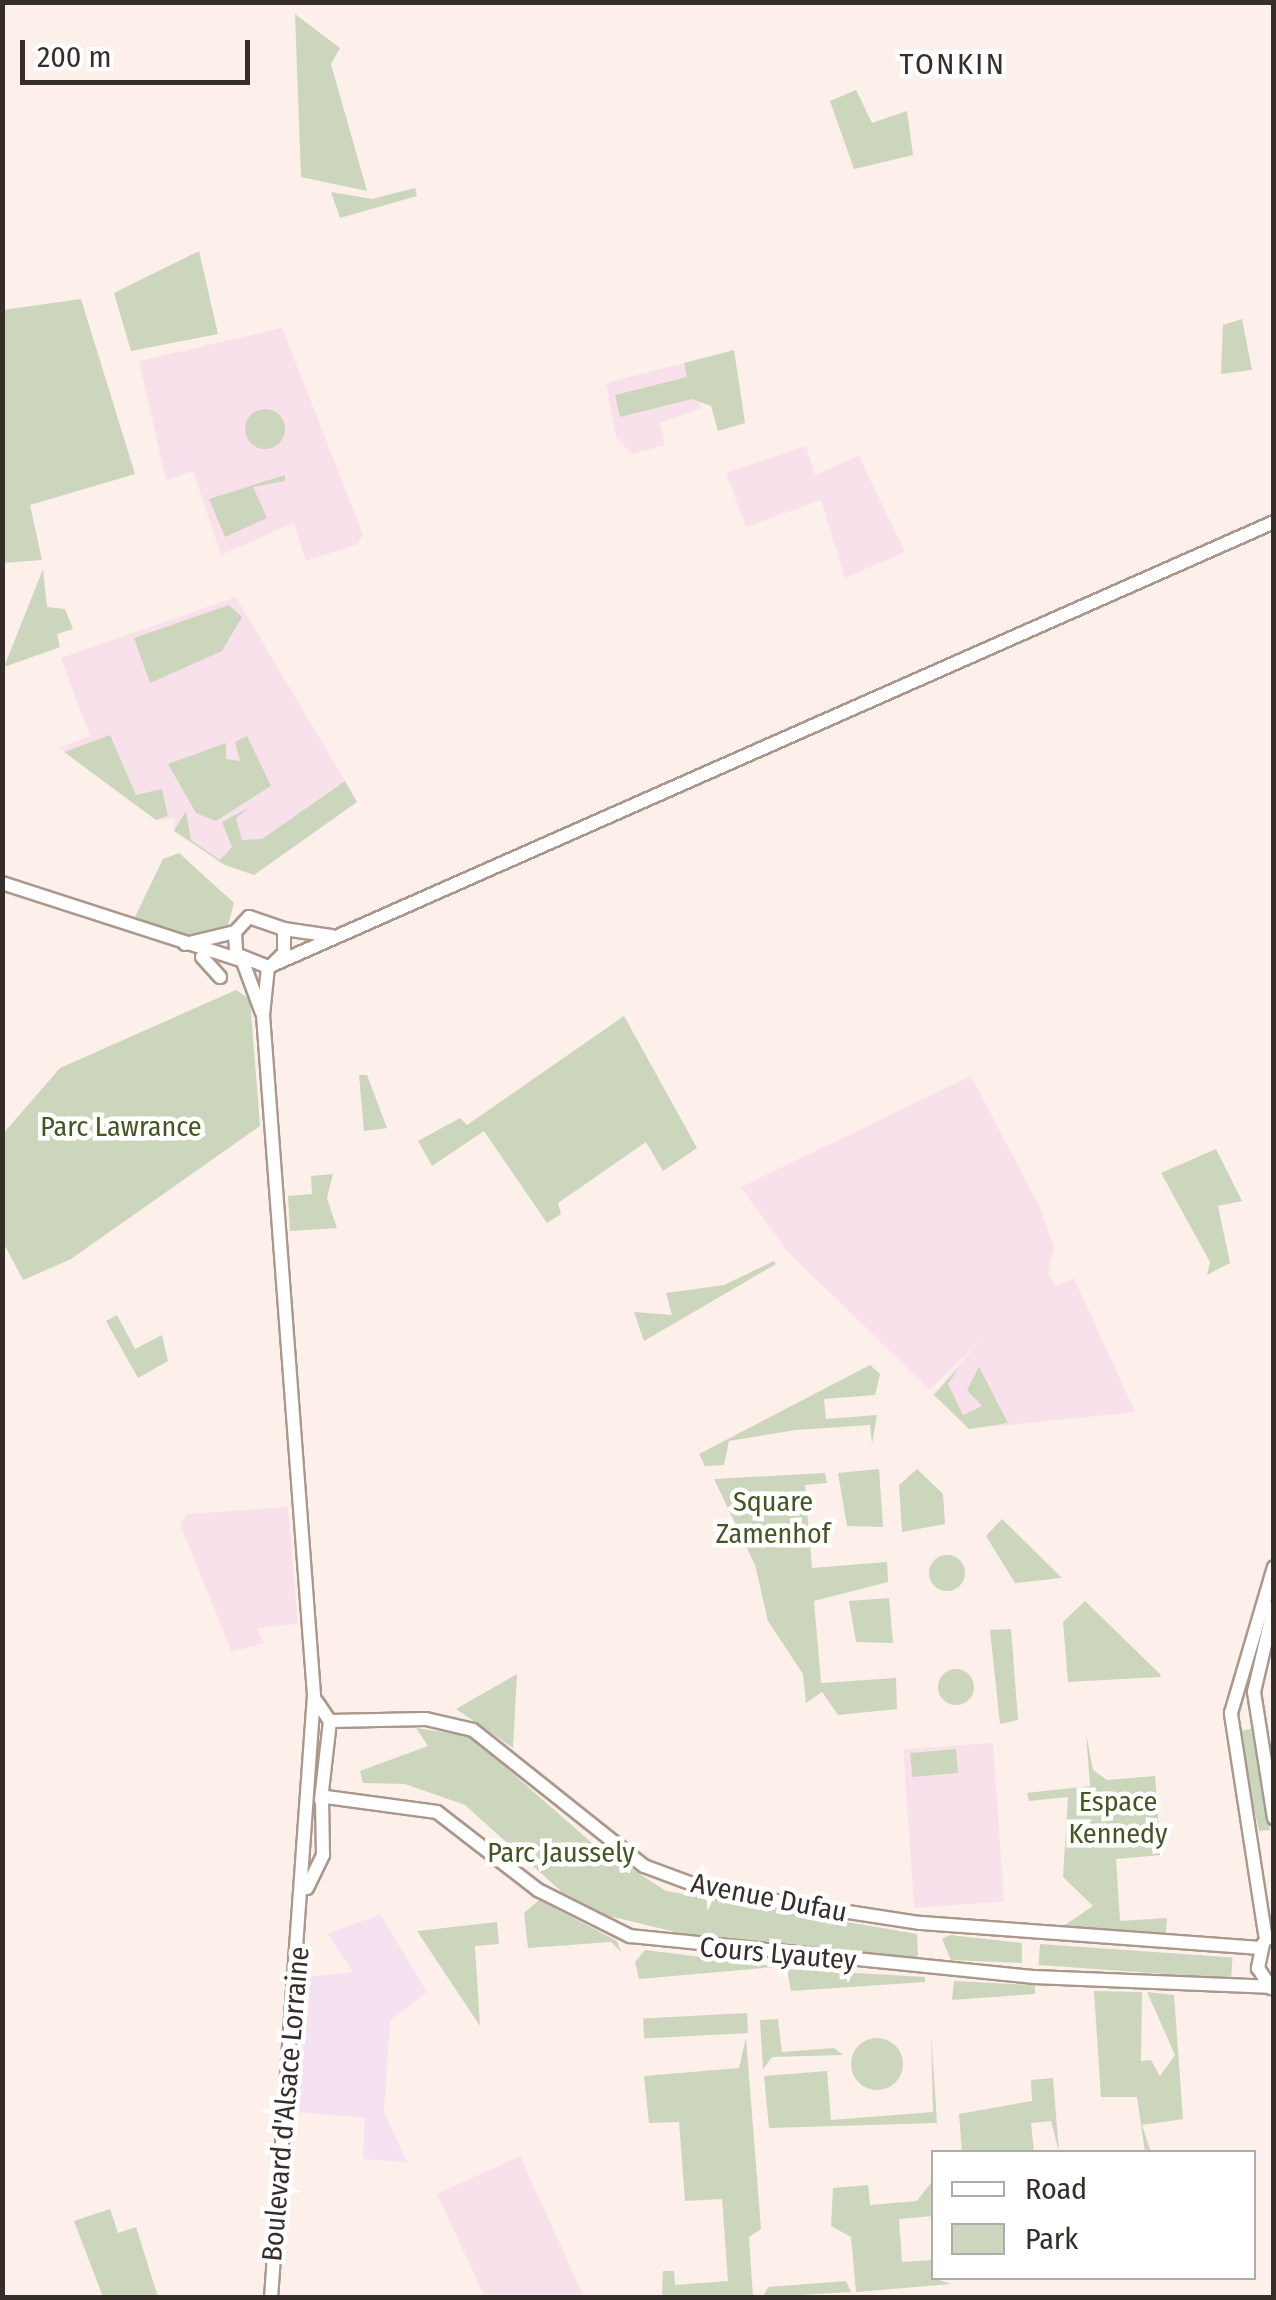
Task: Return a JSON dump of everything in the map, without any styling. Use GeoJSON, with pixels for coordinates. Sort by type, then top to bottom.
{"type":"FeatureCollection","features":[{"type":"Feature","properties":{"kind":"main road"},"geometry":{"type":"LineString","coordinates":[[2,883],[192,950],[239,964],[270,966],[1274,522]]}},
{"type":"Feature","properties":{"kind":"main road"},"geometry":{"type":"LineString","coordinates":[[174,944],[235,932],[257,915],[284,929],[335,936]]}},
{"type":"Feature","properties":{"kind":"main road"},"geometry":{"type":"LineString","coordinates":[[284,929],[284,952],[270,966],[263,1015],[314,1695],[322,1722]]}},
{"type":"Feature","properties":{"kind":"main road"},"geometry":{"type":"LineString","coordinates":[[235,932],[239,964],[263,1015]]}},
{"type":"Feature","properties":{"kind":"main road"},"geometry":{"type":"LineString","coordinates":[[192,950],[220,977]]}},
{"type":"Feature","properties":{"kind":"main road"},"geometry":{"type":"LineString","coordinates":[[1271,1988],[1250,1814],[1230,1713],[1274,1567]]}},
{"type":"Feature","properties":{"kind":"main road"},"geometry":{"type":"LineString","coordinates":[[1274,1606],[1256,1665],[1255,1714],[1274,1818]]}},
{"type":"Feature","properties":{"kind":"main road","name":"Avenue Dufau"},"geometry":{"type":"LineString","coordinates":[[322,1722],[426,1718],[473,1730],[633,1858],[711,1891],[921,1923],[1267,1941]]}},
{"type":"Feature","properties":{"kind":"main road","name":"Boulevard d'Alsace Lorraine"},"geometry":{"type":"LineString","coordinates":[[271,2298],[302,1910],[320,1798],[322,1722]]}},
{"type":"Feature","properties":{"kind":"main road","name":"Boulevard d'Alsace Lorraine"},"geometry":{"type":"LineString","coordinates":[[320,1798],[322,1722]]}},
{"type":"Feature","properties":{"kind":"main road","name":"Cours Lyautey"},"geometry":{"type":"LineString","coordinates":[[320,1798],[355,1799],[452,1819],[538,1890],[630,1936],[1034,1977],[1271,1988]]}},
{"type":"Feature","properties":{"kind":"main road"},"geometry":{"type":"LineString","coordinates":[[311,1850],[332,1810],[355,1799]]}},
{"type":"Feature","properties":{"kind":"main road"},"geometry":{"type":"LineString","coordinates":[[1250,1814],[1272,1810]]}},
{"type":"Feature","properties":{"kind":"main road","name":"Boulevard d'Alsace Lorraine"},"geometry":{"type":"LineString","coordinates":[[302,1910],[321,1861],[311,1850]]}},
{"type":"Feature","properties":{"kind":"shaded area"},"geometry":{"type":"Polygon","coordinates":[[[282,328],[363,534],[358,544],[306,561],[294,523],[221,555],[193,471],[166,480],[139,361],[282,328]]]}},
{"type":"Feature","properties":{"kind":"shaded area"},"geometry":{"type":"Polygon","coordinates":[[[684,363],[702,408],[660,423],[665,445],[632,454],[616,437],[606,383],[684,363]]]}},
{"type":"Feature","properties":{"kind":"shaded area"},"geometry":{"type":"Polygon","coordinates":[[[806,446],[815,475],[859,456],[905,552],[845,578],[821,500],[746,527],[726,473],[806,446]]]}},
{"type":"Feature","properties":{"kind":"shaded area"},"geometry":{"type":"Polygon","coordinates":[[[236,597],[345,781],[225,865],[174,831],[175,819],[156,820],[59,748],[90,736],[61,658],[236,597]]]}},
{"type":"Feature","properties":{"kind":"shaded area"},"geometry":{"type":"Polygon","coordinates":[[[971,1076],[1039,1206],[1054,1246],[1048,1274],[1055,1286],[1074,1278],[1135,1412],[969,1429],[933,1394],[985,1335],[930,1390],[787,1251],[741,1187],[971,1076]]]}},
{"type":"Feature","properties":{"kind":"shaded area"},"geometry":{"type":"Polygon","coordinates":[[[288,1507],[298,1624],[257,1628],[264,1643],[232,1652],[180,1525],[187,1514],[288,1507]]]}},
{"type":"Feature","properties":{"kind":"shaded area"},"geometry":{"type":"Polygon","coordinates":[[[993,1743],[1004,1902],[914,1908],[903,1749],[993,1743]]]}},
{"type":"Feature","properties":{"kind":"shaded area"},"geometry":{"type":"Polygon","coordinates":[[[380,1914],[427,1992],[390,2021],[384,2112],[407,2162],[363,2159],[365,2118],[297,2112],[308,1977],[353,1972],[328,1934],[380,1914]]]}},
{"type":"Feature","properties":{"kind":"shaded area"},"geometry":{"type":"Polygon","coordinates":[[[520,2156],[584,2297],[485,2297],[437,2194],[520,2156]]]}},
{"type":"Feature","properties":{"kind":"green space"},"geometry":{"type":"Polygon","coordinates":[[[295,14],[340,48],[331,64],[367,191],[301,177],[295,14]]]}},
{"type":"Feature","properties":{"kind":"green space"},"geometry":{"type":"Polygon","coordinates":[[[856,90],[872,123],[907,111],[913,155],[854,169],[830,101],[856,90]]]}},
{"type":"Feature","properties":{"kind":"green space"},"geometry":{"type":"Polygon","coordinates":[[[415,188],[417,196],[340,218],[331,192],[372,199],[415,188]]]}},
{"type":"Feature","properties":{"kind":"green space"},"geometry":{"type":"Polygon","coordinates":[[[199,251],[218,334],[131,351],[114,293],[199,251]]]}},
{"type":"Feature","properties":{"kind":"green space"},"geometry":{"type":"Polygon","coordinates":[[[81,299],[135,474],[30,505],[42,560],[3,563],[3,310],[81,299]]]}},
{"type":"Feature","properties":{"kind":"green space"},"geometry":{"type":"Polygon","coordinates":[[[1242,319],[1252,370],[1221,374],[1223,325],[1242,319]]]}},
{"type":"Feature","properties":{"kind":"green space"},"geometry":{"type":"Polygon","coordinates":[[[734,350],[745,423],[718,431],[711,406],[692,399],[620,417],[615,395],[687,377],[684,363],[734,350]]]}},
{"type":"Feature","properties":{"kind":"green space"},"geometry":{"type":"Polygon","coordinates":[[[265,409],[279,415],[285,429],[279,443],[265,449],[251,443],[245,429],[251,415],[265,409]]]}},
{"type":"Feature","properties":{"kind":"green space"},"geometry":{"type":"Polygon","coordinates":[[[285,475],[285,481],[253,487],[267,518],[225,537],[209,499],[285,475]]]}},
{"type":"Feature","properties":{"kind":"green space"},"geometry":{"type":"Polygon","coordinates":[[[43,569],[47,607],[65,609],[73,629],[57,634],[60,647],[4,667],[43,569]]]}},
{"type":"Feature","properties":{"kind":"green space"},"geometry":{"type":"Polygon","coordinates":[[[229,605],[242,617],[222,651],[150,683],[134,638],[229,605]]]}},
{"type":"Feature","properties":{"kind":"green space"},"geometry":{"type":"Polygon","coordinates":[[[110,735],[136,795],[162,789],[168,816],[156,820],[64,752],[110,735]]]}},
{"type":"Feature","properties":{"kind":"green space"},"geometry":{"type":"Polygon","coordinates":[[[247,736],[271,786],[216,821],[196,813],[168,764],[226,743],[226,759],[240,761],[235,742],[247,736]]]}},
{"type":"Feature","properties":{"kind":"green space"},"geometry":{"type":"Polygon","coordinates":[[[345,781],[357,802],[254,875],[225,865],[174,831],[186,811],[191,840],[220,860],[232,847],[222,822],[250,807],[236,818],[242,840],[262,839],[345,781]]]}},
{"type":"Feature","properties":{"kind":"green space"},"geometry":{"type":"Polygon","coordinates":[[[179,853],[234,903],[227,929],[192,940],[134,919],[163,859],[179,853]]]}},
{"type":"Feature","properties":{"kind":"green space","name":"Parc Lawrance"},"geometry":{"type":"Polygon","coordinates":[[[236,990],[250,999],[260,1126],[71,1259],[23,1280],[3,1242],[2,1135],[60,1068],[236,990]]]}},
{"type":"Feature","properties":{"kind":"green space"},"geometry":{"type":"Polygon","coordinates":[[[624,1016],[697,1148],[663,1171],[646,1142],[558,1203],[561,1214],[547,1223],[484,1131],[432,1166],[418,1141],[460,1118],[467,1125],[624,1016]]]}},
{"type":"Feature","properties":{"kind":"green space"},"geometry":{"type":"Polygon","coordinates":[[[359,1075],[367,1075],[387,1128],[364,1131],[359,1075]]]}},
{"type":"Feature","properties":{"kind":"green space"},"geometry":{"type":"Polygon","coordinates":[[[1216,1149],[1242,1201],[1218,1206],[1230,1263],[1207,1275],[1210,1262],[1161,1173],[1216,1149]]]}},
{"type":"Feature","properties":{"kind":"green space"},"geometry":{"type":"Polygon","coordinates":[[[333,1174],[327,1198],[337,1228],[290,1231],[288,1196],[312,1194],[311,1176],[333,1174]]]}},
{"type":"Feature","properties":{"kind":"green space"},"geometry":{"type":"Polygon","coordinates":[[[774,1261],[776,1264],[644,1341],[634,1312],[672,1315],[666,1293],[724,1285],[774,1261]]]}},
{"type":"Feature","properties":{"kind":"green space"},"geometry":{"type":"Polygon","coordinates":[[[117,1315],[135,1349],[162,1335],[168,1361],[138,1378],[106,1321],[117,1315]]]}},
{"type":"Feature","properties":{"kind":"green space"},"geometry":{"type":"Polygon","coordinates":[[[870,1365],[880,1374],[875,1395],[824,1399],[826,1419],[877,1415],[872,1444],[870,1425],[795,1430],[729,1441],[724,1465],[705,1466],[699,1454],[870,1365]]]}},
{"type":"Feature","properties":{"kind":"green space"},"geometry":{"type":"Polygon","coordinates":[[[960,1366],[948,1384],[963,1415],[982,1406],[967,1390],[979,1367],[1008,1423],[969,1429],[934,1395],[960,1366]]]}},
{"type":"Feature","properties":{"kind":"green space"},"geometry":{"type":"Polygon","coordinates":[[[879,1469],[883,1527],[847,1526],[838,1473],[879,1469]]]}},
{"type":"Feature","properties":{"kind":"green space"},"geometry":{"type":"Polygon","coordinates":[[[917,1469],[943,1494],[945,1524],[902,1532],[899,1485],[917,1469]]]}},
{"type":"Feature","properties":{"kind":"green space","name":"Square Zamenhof"},"geometry":{"type":"Polygon","coordinates":[[[825,1473],[827,1483],[805,1485],[812,1568],[887,1562],[888,1582],[814,1601],[821,1683],[896,1678],[897,1709],[838,1715],[822,1692],[806,1703],[803,1674],[768,1621],[755,1565],[714,1479],[825,1473]]]}},
{"type":"Feature","properties":{"kind":"green space"},"geometry":{"type":"Polygon","coordinates":[[[1002,1519],[1061,1578],[1015,1583],[986,1536],[1002,1519]]]}},
{"type":"Feature","properties":{"kind":"green space"},"geometry":{"type":"Polygon","coordinates":[[[947,1555],[960,1560],[965,1573],[960,1586],[947,1591],[934,1586],[929,1573],[934,1560],[947,1555]]]}},
{"type":"Feature","properties":{"kind":"green space"},"geometry":{"type":"Polygon","coordinates":[[[889,1598],[893,1643],[856,1642],[849,1601],[889,1598]]]}},
{"type":"Feature","properties":{"kind":"green space"},"geometry":{"type":"Polygon","coordinates":[[[1085,1601],[1160,1677],[1068,1682],[1063,1622],[1085,1601]]]}},
{"type":"Feature","properties":{"kind":"green space"},"geometry":{"type":"Polygon","coordinates":[[[1011,1629],[1018,1720],[1000,1724],[990,1630],[1011,1629]]]}},
{"type":"Feature","properties":{"kind":"green space"},"geometry":{"type":"Polygon","coordinates":[[[956,1669],[969,1674],[974,1687],[969,1700],[956,1705],[943,1700],[938,1687],[943,1674],[956,1669]]]}},
{"type":"Feature","properties":{"kind":"green space"},"geometry":{"type":"Polygon","coordinates":[[[517,1674],[513,1748],[456,1709],[517,1674]]]}},
{"type":"Feature","properties":{"kind":"green space","name":"Parc Jaussely"},"geometry":{"type":"Polygon","coordinates":[[[416,1728],[470,1736],[592,1843],[666,1891],[917,1934],[918,1958],[704,1939],[609,1916],[563,1893],[465,1805],[405,1784],[363,1783],[360,1771],[428,1746],[416,1728]]]}},
{"type":"Feature","properties":{"kind":"green space"},"geometry":{"type":"Polygon","coordinates":[[[1251,1729],[1270,1830],[1259,1831],[1239,1731],[1251,1729]]]}},
{"type":"Feature","properties":{"kind":"green space","name":"Espace Kennedy"},"geometry":{"type":"Polygon","coordinates":[[[1086,1733],[1093,1770],[1107,1780],[1155,1776],[1161,1855],[1116,1859],[1120,1921],[1167,1918],[1166,1933],[1062,1927],[1093,1906],[1063,1877],[1068,1797],[1029,1801],[1027,1793],[1090,1786],[1086,1733]]]}},
{"type":"Feature","properties":{"kind":"green space"},"geometry":{"type":"Polygon","coordinates":[[[956,1749],[958,1773],[912,1777],[910,1753],[956,1749]]]}},
{"type":"Feature","properties":{"kind":"green space"},"geometry":{"type":"Polygon","coordinates":[[[539,1900],[617,1941],[621,1952],[611,1942],[528,1948],[524,1913],[539,1900]]]}},
{"type":"Feature","properties":{"kind":"green space"},"geometry":{"type":"Polygon","coordinates":[[[497,1922],[499,1944],[475,1946],[480,2026],[417,1931],[497,1922]]]}},
{"type":"Feature","properties":{"kind":"green space"},"geometry":{"type":"Polygon","coordinates":[[[950,1935],[1022,1943],[1022,1963],[951,1960],[942,1939],[950,1935]]]}},
{"type":"Feature","properties":{"kind":"green space"},"geometry":{"type":"Polygon","coordinates":[[[1040,1944],[1233,1957],[1231,1978],[1039,1965],[1040,1944]]]}},
{"type":"Feature","properties":{"kind":"green space"},"geometry":{"type":"Polygon","coordinates":[[[645,1950],[774,1967],[639,1979],[635,1962],[645,1950]]]}},
{"type":"Feature","properties":{"kind":"green space"},"geometry":{"type":"Polygon","coordinates":[[[787,1969],[925,1977],[925,1982],[791,1991],[787,1969]]]}},
{"type":"Feature","properties":{"kind":"green space"},"geometry":{"type":"Polygon","coordinates":[[[954,1981],[1035,1985],[1035,1994],[952,2000],[954,1981]]]}},
{"type":"Feature","properties":{"kind":"green space"},"geometry":{"type":"Polygon","coordinates":[[[1094,1991],[1142,1992],[1141,2061],[1151,2060],[1160,2076],[1175,2055],[1147,1992],[1174,1995],[1183,2119],[1142,2125],[1150,2150],[1145,2150],[1137,2097],[1101,2097],[1094,1991]]]}},
{"type":"Feature","properties":{"kind":"green space"},"geometry":{"type":"Polygon","coordinates":[[[747,2013],[748,2033],[644,2038],[643,2018],[747,2013]]]}},
{"type":"Feature","properties":{"kind":"green space"},"geometry":{"type":"Polygon","coordinates":[[[778,2019],[782,2052],[834,2048],[843,2055],[772,2057],[763,2069],[760,2020],[778,2019]]]}},
{"type":"Feature","properties":{"kind":"green space"},"geometry":{"type":"Polygon","coordinates":[[[931,2033],[937,2123],[769,2128],[764,2076],[827,2071],[831,2120],[933,2112],[931,2033]]]}},
{"type":"Feature","properties":{"kind":"green space"},"geometry":{"type":"Polygon","coordinates":[[[746,2038],[761,2229],[749,2237],[753,2297],[662,2297],[663,2271],[674,2271],[675,2285],[728,2281],[722,2199],[685,2201],[679,2122],[649,2123],[644,2076],[739,2068],[746,2038]]]}},
{"type":"Feature","properties":{"kind":"green space"},"geometry":{"type":"Polygon","coordinates":[[[877,2038],[895,2046],[903,2064],[895,2082],[877,2090],[859,2082],[851,2064],[859,2046],[877,2038]]]}},
{"type":"Feature","properties":{"kind":"green space"},"geometry":{"type":"Polygon","coordinates":[[[1053,2078],[1059,2150],[1051,2121],[1031,2123],[1034,2150],[962,2150],[959,2114],[1032,2101],[1031,2080],[1053,2078]]]}},
{"type":"Feature","properties":{"kind":"green space"},"geometry":{"type":"Polygon","coordinates":[[[931,2183],[931,2216],[899,2219],[902,2262],[931,2260],[931,2280],[951,2284],[856,2292],[851,2237],[831,2226],[833,2188],[868,2185],[870,2205],[917,2201],[931,2183]]]}},
{"type":"Feature","properties":{"kind":"green space"},"geometry":{"type":"Polygon","coordinates":[[[110,2209],[118,2233],[136,2227],[158,2297],[103,2297],[74,2221],[110,2209]]]}},
{"type":"Feature","properties":{"kind":"green space"},"geometry":{"type":"Polygon","coordinates":[[[846,2281],[851,2292],[763,2297],[768,2287],[846,2281]]]}},
{"type":"Feature","properties":{"kind":"district","name":"TONKIN"},"geometry":{"type":"Point","coordinates":[953,64]}}]}
